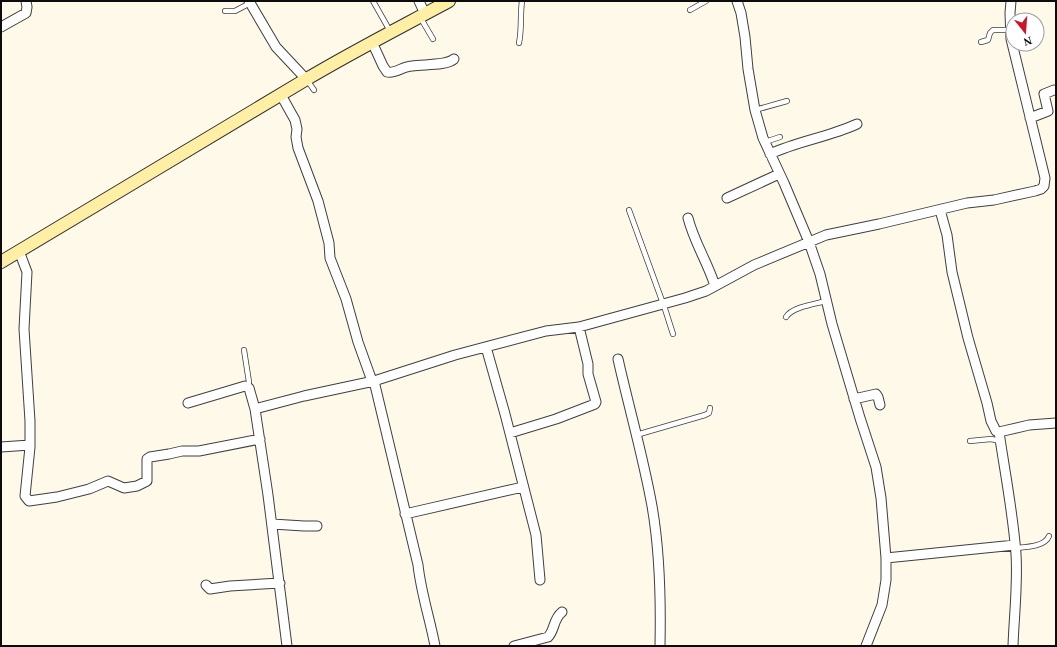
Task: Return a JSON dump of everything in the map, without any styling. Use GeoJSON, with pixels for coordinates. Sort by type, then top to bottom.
{"type":"FeatureCollection","features":[{"type":"Feature","properties":{"kind":"street"},"geometry":{"type":"LineString","coordinates":[[1,27],[26,13],[26,1]]}},
{"type":"Feature","properties":{"kind":"street"},"geometry":{"type":"LineString","coordinates":[[419,1],[423,14]]}},
{"type":"Feature","properties":{"kind":"street"},"geometry":{"type":"LineString","coordinates":[[1,262],[281,95],[304,77],[353,54],[390,31],[449,1]]}},
{"type":"Feature","properties":{"kind":"street"},"geometry":{"type":"LineString","coordinates":[[737,1],[741,13],[757,109],[766,142],[809,242],[820,274],[826,301],[876,467],[888,558],[882,605],[866,646]]}},
{"type":"Feature","properties":{"kind":"street"},"geometry":{"type":"LineString","coordinates":[[1011,1],[1011,12]]}},
{"type":"Feature","properties":{"kind":"street"},"geometry":{"type":"LineString","coordinates":[[251,2],[276,47],[304,77]]}},
{"type":"Feature","properties":{"kind":"street"},"geometry":{"type":"LineString","coordinates":[[372,42],[383,66],[387,72],[391,73],[409,66],[444,63],[454,59]]}},
{"type":"Feature","properties":{"kind":"street"},"geometry":{"type":"LineString","coordinates":[[255,409],[304,396],[374,382],[455,355],[546,331],[579,329],[664,307],[706,291],[754,264],[826,235],[967,203],[994,200],[1041,189],[1045,183],[1045,178],[1014,52]]}},
{"type":"Feature","properties":{"kind":"street"},"geometry":{"type":"LineString","coordinates":[[1030,118],[1048,111],[1044,93],[1054,90]]}},
{"type":"Feature","properties":{"kind":"street"},"geometry":{"type":"LineString","coordinates":[[281,95],[295,120],[297,142],[318,201],[329,243],[330,258],[346,300],[358,342],[378,395],[418,565],[420,584],[435,646]]}},
{"type":"Feature","properties":{"kind":"street"},"geometry":{"type":"LineString","coordinates":[[772,153],[842,132],[857,124]]}},
{"type":"Feature","properties":{"kind":"street"},"geometry":{"type":"LineString","coordinates":[[727,198],[779,174]]}},
{"type":"Feature","properties":{"kind":"street"},"geometry":{"type":"LineString","coordinates":[[940,210],[947,235],[952,272],[968,338],[988,403],[991,421],[999,437],[1010,498],[1015,547],[1016,591],[1013,646]]}},
{"type":"Feature","properties":{"kind":"street"},"geometry":{"type":"LineString","coordinates":[[688,218],[692,232],[715,286]]}},
{"type":"Feature","properties":{"kind":"street"},"geometry":{"type":"LineString","coordinates":[[19,251],[27,272],[24,329],[30,445],[25,496],[29,501],[57,497],[89,489],[108,481],[121,487],[137,486],[147,481],[148,459],[150,457],[182,451],[199,451],[260,439]]}},
{"type":"Feature","properties":{"kind":"street"},"geometry":{"type":"LineString","coordinates":[[510,433],[556,419],[595,404],[596,400],[588,374],[588,364],[579,329]]}},
{"type":"Feature","properties":{"kind":"street"},"geometry":{"type":"LineString","coordinates":[[486,348],[510,433],[536,535],[540,580]]}},
{"type":"Feature","properties":{"kind":"street"},"geometry":{"type":"LineString","coordinates":[[618,359],[652,505],[660,576],[660,646]]}},
{"type":"Feature","properties":{"kind":"street"},"geometry":{"type":"LineString","coordinates":[[188,403],[248,386],[255,409],[260,439],[260,449],[272,524],[287,646]]}},
{"type":"Feature","properties":{"kind":"street"},"geometry":{"type":"LineString","coordinates":[[856,399],[876,394],[880,405]]}},
{"type":"Feature","properties":{"kind":"street"},"geometry":{"type":"LineString","coordinates":[[999,437],[1029,425],[1056,423]]}},
{"type":"Feature","properties":{"kind":"street"},"geometry":{"type":"LineString","coordinates":[[1,447],[30,445]]}},
{"type":"Feature","properties":{"kind":"street"},"geometry":{"type":"LineString","coordinates":[[405,514],[523,487]]}},
{"type":"Feature","properties":{"kind":"street"},"geometry":{"type":"LineString","coordinates":[[272,524],[317,526]]}},
{"type":"Feature","properties":{"kind":"street"},"geometry":{"type":"LineString","coordinates":[[888,558],[1015,547]]}},
{"type":"Feature","properties":{"kind":"street"},"geometry":{"type":"LineString","coordinates":[[206,585],[210,589],[230,586],[280,583]]}},
{"type":"Feature","properties":{"kind":"street"},"geometry":{"type":"LineString","coordinates":[[514,646],[548,637],[551,634],[557,616],[562,612]]}},
{"type":"Feature","properties":{"kind":"lane"},"geometry":{"type":"LineString","coordinates":[[373,1],[390,31]]}},
{"type":"Feature","properties":{"kind":"lane"},"geometry":{"type":"LineString","coordinates":[[519,43],[521,33],[520,14],[522,1]]}},
{"type":"Feature","properties":{"kind":"lane"},"geometry":{"type":"LineString","coordinates":[[690,10],[706,1]]}},
{"type":"Feature","properties":{"kind":"lane"},"geometry":{"type":"LineString","coordinates":[[225,11],[234,11],[251,2]]}},
{"type":"Feature","properties":{"kind":"lane"},"geometry":{"type":"LineString","coordinates":[[423,14],[433,39]]}},
{"type":"Feature","properties":{"kind":"lane"},"geometry":{"type":"LineString","coordinates":[[982,42],[988,40],[993,30],[1005,30]]}},
{"type":"Feature","properties":{"kind":"lane"},"geometry":{"type":"LineString","coordinates":[[304,77],[314,90]]}},
{"type":"Feature","properties":{"kind":"lane"},"geometry":{"type":"LineString","coordinates":[[757,109],[787,101]]}},
{"type":"Feature","properties":{"kind":"lane"},"geometry":{"type":"LineString","coordinates":[[766,142],[778,138]]}},
{"type":"Feature","properties":{"kind":"lane"},"geometry":{"type":"LineString","coordinates":[[629,210],[673,334]]}},
{"type":"Feature","properties":{"kind":"lane"},"geometry":{"type":"LineString","coordinates":[[786,317],[788,313],[793,310],[826,301]]}},
{"type":"Feature","properties":{"kind":"lane"},"geometry":{"type":"LineString","coordinates":[[244,350],[249,382],[248,386]]}},
{"type":"Feature","properties":{"kind":"lane"},"geometry":{"type":"LineString","coordinates":[[636,435],[705,415],[709,413],[710,408]]}},
{"type":"Feature","properties":{"kind":"lane"},"geometry":{"type":"LineString","coordinates":[[970,441],[999,437]]}},
{"type":"Feature","properties":{"kind":"lane"},"geometry":{"type":"LineString","coordinates":[[1015,547],[1043,543],[1048,540],[1049,536]]}}]}
